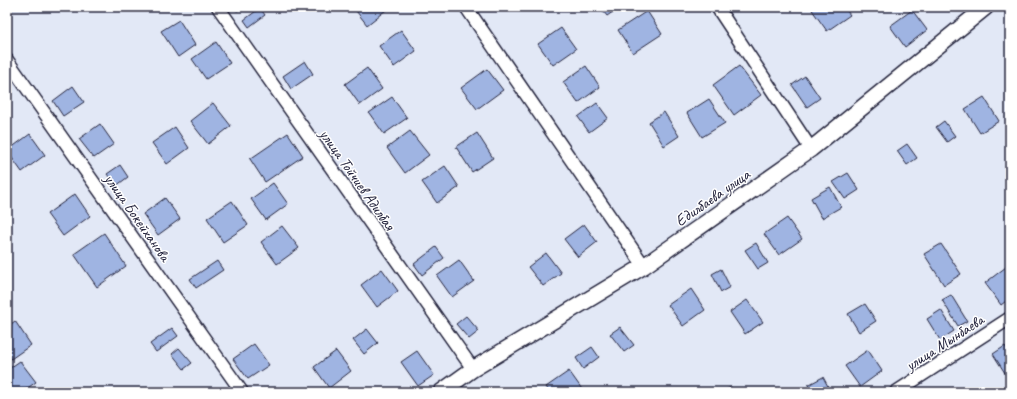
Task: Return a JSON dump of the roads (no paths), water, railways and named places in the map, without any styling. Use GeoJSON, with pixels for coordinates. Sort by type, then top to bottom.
{"type":"FeatureCollection","features":[{"type":"Feature","properties":{"kind":"street","name":"улица Тойчиев Адилбая"},"geometry":{"type":"LineString","coordinates":[[218,7],[473,369]]}},
{"type":"Feature","properties":{"kind":"street"},"geometry":{"type":"LineString","coordinates":[[466,7],[644,266]]}},
{"type":"Feature","properties":{"kind":"street"},"geometry":{"type":"LineString","coordinates":[[717,7],[811,149]]}},
{"type":"Feature","properties":{"kind":"street","name":"Едилбаева улица"},"geometry":{"type":"LineString","coordinates":[[441,392],[473,369],[644,266],[811,149],[983,8]]}},
{"type":"Feature","properties":{"kind":"street","name":"улица Бокейханова"},"geometry":{"type":"LineString","coordinates":[[7,60],[242,392]]}},
{"type":"Feature","properties":{"kind":"street","name":"улица Мынбаева"},"geometry":{"type":"LineString","coordinates":[[896,392],[1010,318]]}}]}
